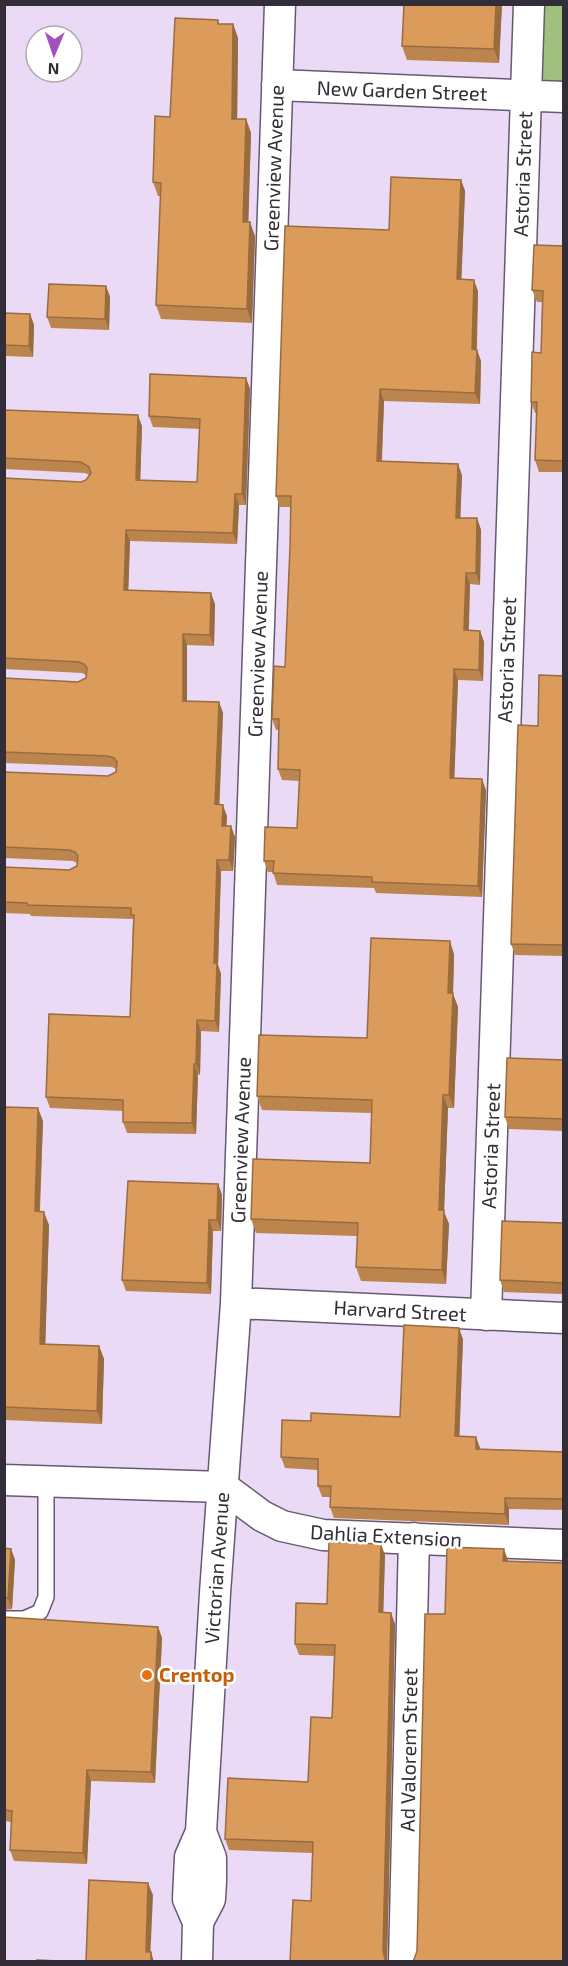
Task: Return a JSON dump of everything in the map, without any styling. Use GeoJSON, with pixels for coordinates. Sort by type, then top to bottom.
{"type":"FeatureCollection","features":[{"type":"Feature","properties":{"kind":"street","name":"Greenview Avenue"},"geometry":{"type":"LineString","coordinates":[[236,1303],[280,4]]}},
{"type":"Feature","properties":{"kind":"street","name":"Astoria Street"},"geometry":{"type":"LineString","coordinates":[[486,1315],[529,4]]}},
{"type":"Feature","properties":{"kind":"street","name":"New Garden Street"},"geometry":{"type":"LineString","coordinates":[[277,85],[564,97]]}},
{"type":"Feature","properties":{"kind":"street","name":"Harvard Street"},"geometry":{"type":"LineString","coordinates":[[236,1303],[564,1318]]}},
{"type":"Feature","properties":{"kind":"street","name":"Victorian Avenue"},"geometry":{"type":"LineString","coordinates":[[197,1962],[198,1922],[188,1899],[188,1890],[190,1857],[201,1832],[236,1303]]}},
{"type":"Feature","properties":{"kind":"street"},"geometry":{"type":"LineString","coordinates":[[4,1480],[223,1487]]}},
{"type":"Feature","properties":{"kind":"street","name":"Dahlia Extension"},"geometry":{"type":"LineString","coordinates":[[223,1487],[262,1516],[282,1526],[322,1535],[564,1545]]}},
{"type":"Feature","properties":{"kind":"street","name":"Ad Valorem Street"},"geometry":{"type":"LineString","coordinates":[[404,1962],[414,1538]]}},
{"type":"Feature","properties":{"kind":"lane"},"geometry":{"type":"LineString","coordinates":[[4,1618],[24,1619],[40,1612],[46,1597],[46,1482]]}},
{"type":"Feature","properties":{"kind":"green space"},"geometry":{"type":"Polygon","coordinates":[[[540,5],[563,5],[563,98],[537,97],[540,5]]]}},
{"type":"Feature","properties":{"kind":"building"},"geometry":{"type":"Polygon","coordinates":[[[404,4],[496,4],[494,49],[402,46],[404,4]]]}},
{"type":"Feature","properties":{"kind":"building"},"geometry":{"type":"Polygon","coordinates":[[[175,18],[218,20],[218,24],[233,24],[232,119],[246,119],[243,222],[250,222],[247,309],[156,305],[161,183],[153,182],[155,116],[170,117],[175,18]]]}},
{"type":"Feature","properties":{"kind":"building"},"geometry":{"type":"Polygon","coordinates":[[[391,177],[461,180],[457,279],[474,280],[472,349],[477,350],[475,393],[380,389],[377,461],[458,464],[456,518],[477,518],[476,573],[466,573],[464,630],[480,631],[479,670],[454,669],[450,778],[482,779],[478,886],[372,882],[372,877],[273,873],[274,861],[264,861],[265,827],[297,828],[300,770],[278,769],[279,719],[272,719],[274,666],[285,667],[290,547],[291,496],[276,496],[285,226],[389,230],[391,177]]]}},
{"type":"Feature","properties":{"kind":"building"},"geometry":{"type":"Polygon","coordinates":[[[534,245],[564,246],[564,461],[535,460],[537,402],[531,402],[532,352],[541,353],[543,291],[532,290],[534,245]]]}},
{"type":"Feature","properties":{"kind":"building"},"geometry":{"type":"Polygon","coordinates":[[[49,284],[106,286],[105,319],[47,317],[49,284]]]}},
{"type":"Feature","properties":{"kind":"building"},"geometry":{"type":"Polygon","coordinates":[[[4,313],[30,314],[29,346],[4,345],[4,313]]]}},
{"type":"Feature","properties":{"kind":"building"},"geometry":{"type":"Polygon","coordinates":[[[150,374],[246,378],[242,494],[235,494],[233,533],[126,530],[124,590],[211,593],[210,635],[183,634],[183,701],[219,702],[215,804],[223,805],[222,826],[231,826],[229,860],[217,860],[215,1021],[197,1020],[192,1123],[123,1122],[123,1100],[46,1097],[49,1014],[130,1017],[134,915],[131,915],[131,908],[27,905],[27,903],[4,902],[4,867],[69,870],[77,866],[78,856],[69,850],[4,847],[4,772],[108,776],[116,772],[117,762],[108,756],[4,752],[4,678],[78,682],[86,678],[87,668],[79,662],[4,658],[4,478],[81,482],[86,480],[91,473],[89,467],[81,462],[4,458],[4,410],[138,415],[136,480],[197,482],[200,419],[149,416],[150,374]]]}},
{"type":"Feature","properties":{"kind":"building"},"geometry":{"type":"Polygon","coordinates":[[[539,675],[564,676],[564,945],[511,944],[518,725],[538,726],[539,675]]]}},
{"type":"Feature","properties":{"kind":"building"},"geometry":{"type":"Polygon","coordinates":[[[371,938],[450,941],[448,993],[453,993],[449,1095],[443,1095],[439,1210],[444,1210],[442,1270],[356,1267],[358,1223],[251,1219],[253,1159],[370,1163],[372,1100],[257,1096],[259,1035],[367,1038],[371,938]]]}},
{"type":"Feature","properties":{"kind":"building"},"geometry":{"type":"Polygon","coordinates":[[[507,1058],[564,1060],[564,1119],[505,1117],[507,1058]]]}},
{"type":"Feature","properties":{"kind":"building"},"geometry":{"type":"Polygon","coordinates":[[[4,1107],[38,1108],[35,1211],[44,1212],[40,1344],[99,1346],[97,1411],[4,1407],[4,1107]]]}},
{"type":"Feature","properties":{"kind":"building"},"geometry":{"type":"Polygon","coordinates":[[[128,1181],[218,1184],[217,1220],[209,1220],[207,1283],[122,1280],[128,1181]]]}},
{"type":"Feature","properties":{"kind":"building"},"geometry":{"type":"Polygon","coordinates":[[[502,1221],[564,1223],[564,1283],[500,1280],[502,1221]]]}},
{"type":"Feature","properties":{"kind":"building"},"geometry":{"type":"Polygon","coordinates":[[[404,1325],[459,1328],[455,1436],[476,1437],[476,1449],[564,1452],[564,1499],[505,1498],[505,1514],[330,1507],[331,1486],[318,1486],[318,1459],[281,1457],[282,1420],[311,1421],[311,1413],[400,1417],[404,1325]]]}},
{"type":"Feature","properties":{"kind":"building"},"geometry":{"type":"Polygon","coordinates":[[[329,1542],[381,1544],[379,1612],[391,1613],[383,1951],[387,1962],[290,1962],[293,1900],[311,1901],[313,1842],[225,1839],[228,1778],[308,1782],[311,1717],[332,1718],[335,1645],[295,1644],[296,1603],[327,1604],[329,1542]]]}},
{"type":"Feature","properties":{"kind":"building"},"geometry":{"type":"Polygon","coordinates":[[[447,1547],[504,1549],[503,1561],[564,1563],[564,1962],[413,1962],[417,1951],[425,1614],[445,1614],[447,1547]]]}},
{"type":"Feature","properties":{"kind":"building"},"geometry":{"type":"Polygon","coordinates":[[[4,1548],[11,1549],[8,1598],[4,1598],[4,1548]]]}},
{"type":"Feature","properties":{"kind":"building"},"geometry":{"type":"Polygon","coordinates":[[[4,1617],[158,1627],[151,1772],[87,1770],[83,1853],[10,1850],[12,1811],[4,1810],[4,1617]]]}},
{"type":"Feature","properties":{"kind":"building"},"geometry":{"type":"Polygon","coordinates":[[[89,1880],[148,1883],[146,1952],[151,1952],[151,1962],[86,1962],[89,1880]]]}},
{"type":"Feature","properties":{"kind":"building"},"geometry":{"type":"Polygon","coordinates":[[[37,1960],[83,1962],[37,1962],[37,1960]]]}},
{"type":"Feature","properties":{"kind":"place","name":"Crentop"},"geometry":{"type":"Point","coordinates":[147,1675]}}]}
